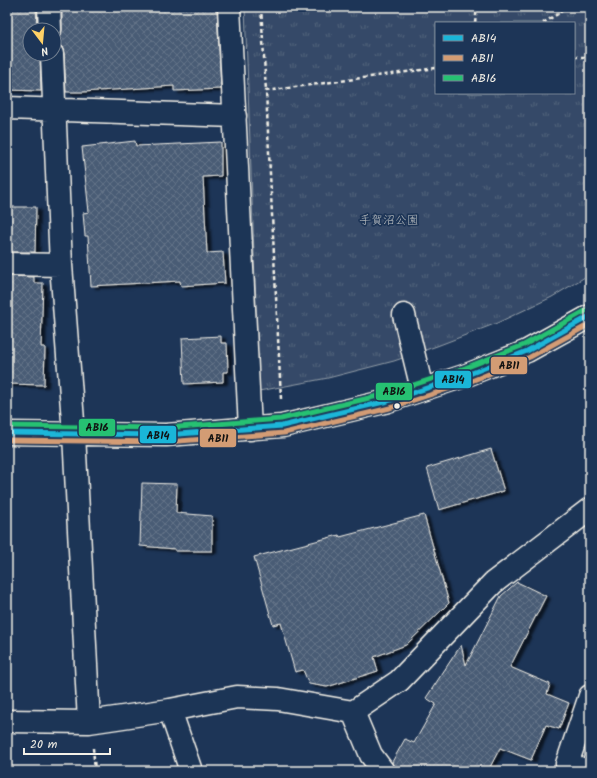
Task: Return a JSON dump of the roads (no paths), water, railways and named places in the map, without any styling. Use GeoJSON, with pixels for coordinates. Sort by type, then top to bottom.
{"type":"FeatureCollection","features":[{"type":"Feature","properties":{"kind":"street"},"geometry":{"type":"LineString","coordinates":[[49,7],[50,22]]}},
{"type":"Feature","properties":{"kind":"street"},"geometry":{"type":"LineString","coordinates":[[229,7],[250,429]]}},
{"type":"Feature","properties":{"kind":"street"},"geometry":{"type":"LineString","coordinates":[[52,62],[62,266],[74,434],[89,722]]}},
{"type":"Feature","properties":{"kind":"street"},"geometry":{"type":"LineString","coordinates":[[7,108],[235,116]]}},
{"type":"Feature","properties":{"kind":"street"},"geometry":{"type":"LineString","coordinates":[[7,264],[62,266]]}},
{"type":"Feature","properties":{"kind":"street"},"geometry":{"type":"LineString","coordinates":[[404,315],[422,390]]}},
{"type":"Feature","properties":{"kind":"street"},"geometry":{"type":"LineString","coordinates":[[7,433],[166,434],[282,426],[388,401],[467,375],[527,350],[590,316]]}},
{"type":"Feature","properties":{"kind":"street"},"geometry":{"type":"LineString","coordinates":[[7,721],[89,722],[170,710],[237,697],[278,699],[353,712],[399,681],[493,583],[590,509]]}},
{"type":"Feature","properties":{"kind":"street"},"geometry":{"type":"LineString","coordinates":[[588,771],[567,764],[590,696]]}},
{"type":"Feature","properties":{"kind":"street"},"geometry":{"type":"LineString","coordinates":[[170,710],[191,771]]}},
{"type":"Feature","properties":{"kind":"street"},"geometry":{"type":"LineString","coordinates":[[353,712],[371,755],[383,771]]}},
{"type":"Feature","properties":{"kind":"park label","name":"手賀沼公園"},"geometry":{"type":"Point","coordinates":[389,220]}}]}
